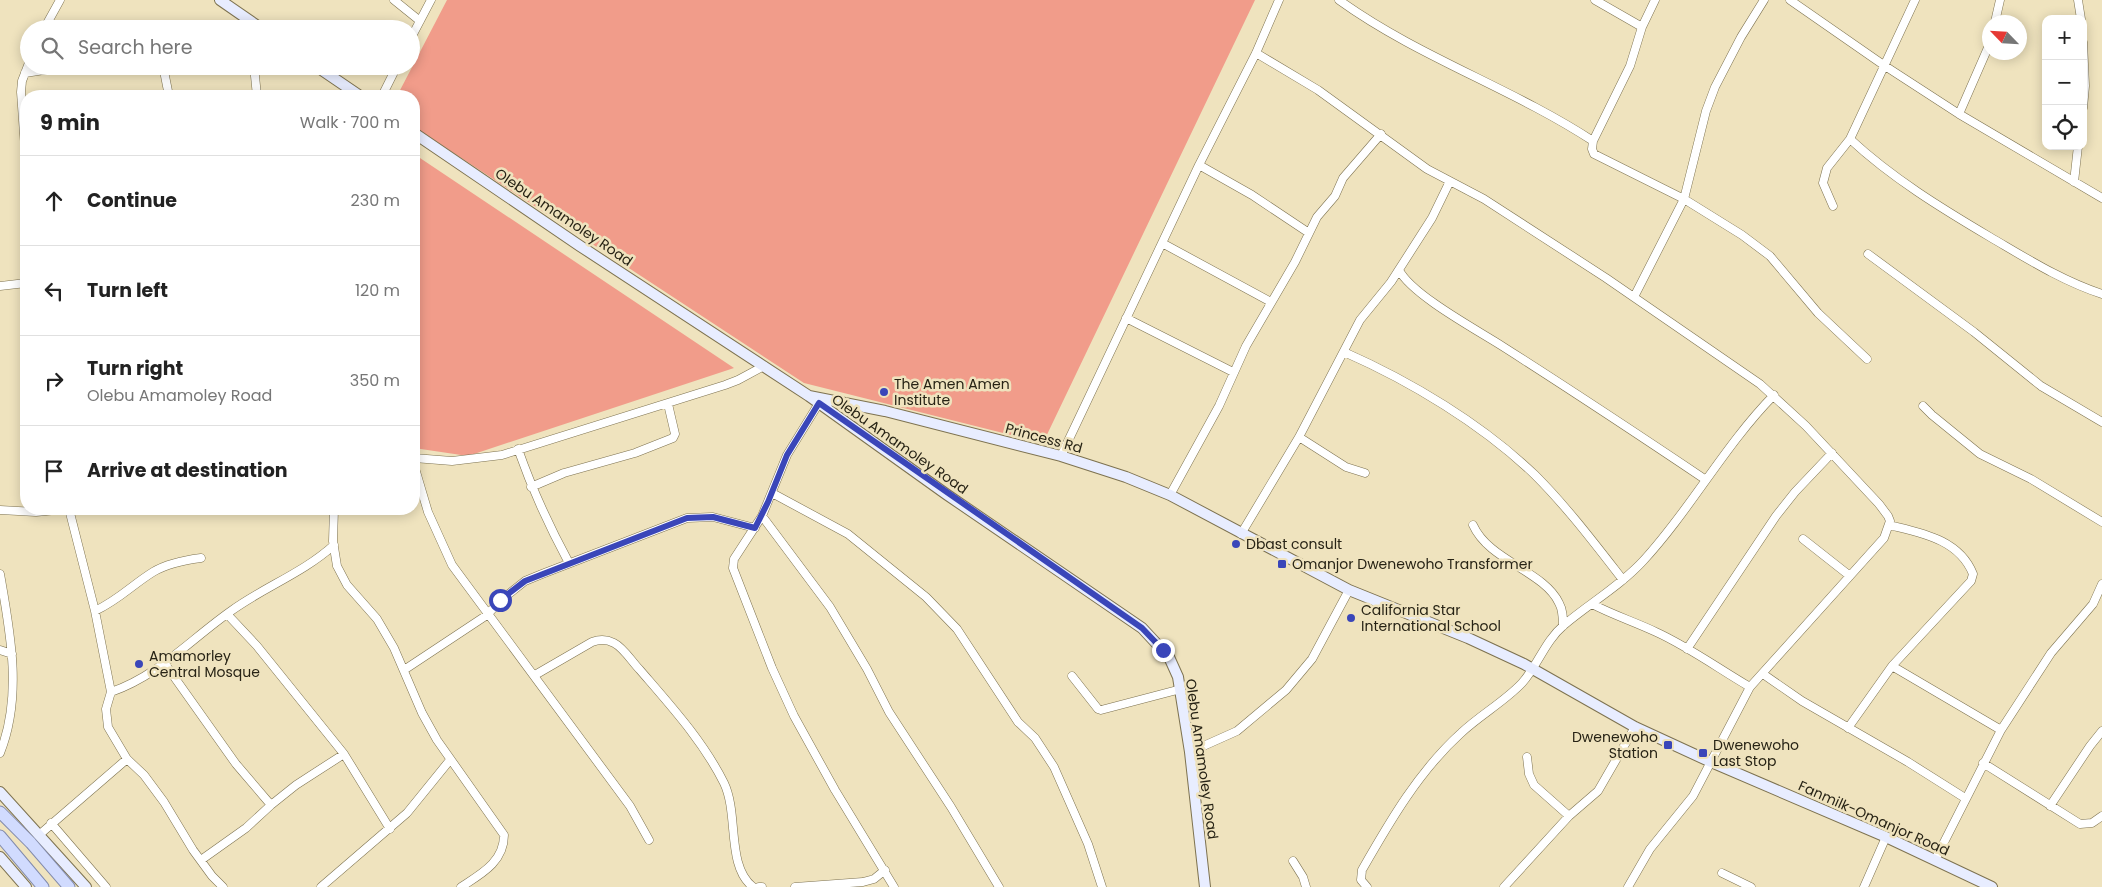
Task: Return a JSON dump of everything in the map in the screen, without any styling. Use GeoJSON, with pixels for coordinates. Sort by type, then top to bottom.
{"type":"FeatureCollection","features":[{"type":"Feature","properties":{"kind":"main road"},"geometry":{"type":"LineString","coordinates":[[0,812],[68,887]]}},
{"type":"Feature","properties":{"kind":"main road"},"geometry":{"type":"LineString","coordinates":[[0,836],[43,887]]}},
{"type":"Feature","properties":{"kind":"street"},"geometry":{"type":"LineString","coordinates":[[49,20],[60,0]]}},
{"type":"Feature","properties":{"kind":"street"},"geometry":{"type":"LineString","coordinates":[[220,0],[249,20]]}},
{"type":"Feature","properties":{"kind":"street"},"geometry":{"type":"LineString","coordinates":[[394,0],[419,20]]}},
{"type":"Feature","properties":{"kind":"street"},"geometry":{"type":"LineString","coordinates":[[420,21],[431,0]]}},
{"type":"Feature","properties":{"kind":"street"},"geometry":{"type":"LineString","coordinates":[[1061,456],[1199,165],[1256,53],[1279,0]]}},
{"type":"Feature","properties":{"kind":"street"},"geometry":{"type":"LineString","coordinates":[[1339,0],[1385,30],[1557,118],[1593,141]]}},
{"type":"Feature","properties":{"kind":"street"},"geometry":{"type":"LineString","coordinates":[[1596,0],[1642,27]]}},
{"type":"Feature","properties":{"kind":"street"},"geometry":{"type":"LineString","coordinates":[[1655,0],[1642,27],[1630,66],[1593,141],[1592,149],[1594,154],[1684,199],[1727,224],[1770,256],[1818,314],[1867,359]]}},
{"type":"Feature","properties":{"kind":"street"},"geometry":{"type":"LineString","coordinates":[[1634,296],[1684,199],[1706,111],[1715,87],[1764,0]]}},
{"type":"Feature","properties":{"kind":"street"},"geometry":{"type":"LineString","coordinates":[[1790,0],[1958,114],[2102,198]]}},
{"type":"Feature","properties":{"kind":"street"},"geometry":{"type":"LineString","coordinates":[[1833,206],[1823,183],[1827,168],[1850,139],[1915,0]]}},
{"type":"Feature","properties":{"kind":"street"},"geometry":{"type":"LineString","coordinates":[[1997,15],[2000,0]]}},
{"type":"Feature","properties":{"kind":"street"},"geometry":{"type":"LineString","coordinates":[[2078,0],[2080,15]]}},
{"type":"Feature","properties":{"kind":"street"},"geometry":{"type":"LineString","coordinates":[[1256,53],[1318,90],[1427,169],[1484,199],[1634,296],[1745,373],[1774,395],[1832,453],[1888,516],[1889,524],[1884,538],[1750,687],[1693,796],[1670,827],[1650,849],[1628,887]]}},
{"type":"Feature","properties":{"kind":"street"},"geometry":{"type":"LineString","coordinates":[[1958,114],[1982,60]]}},
{"type":"Feature","properties":{"kind":"street"},"geometry":{"type":"LineString","coordinates":[[2083,105],[2084,60]]}},
{"type":"Feature","properties":{"kind":"street"},"geometry":{"type":"LineString","coordinates":[[21,90],[25,75]]}},
{"type":"Feature","properties":{"kind":"street"},"geometry":{"type":"LineString","coordinates":[[165,75],[168,90]]}},
{"type":"Feature","properties":{"kind":"street"},"geometry":{"type":"LineString","coordinates":[[255,75],[256,90]]}},
{"type":"Feature","properties":{"kind":"street"},"geometry":{"type":"LineString","coordinates":[[329,75],[351,90]]}},
{"type":"Feature","properties":{"kind":"street"},"geometry":{"type":"LineString","coordinates":[[385,90],[392,75]]}},
{"type":"Feature","properties":{"kind":"street"},"geometry":{"type":"LineString","coordinates":[[1170,495],[1219,406],[1233,372],[1270,302],[1295,262],[1317,218],[1335,196],[1343,178],[1381,134]]}},
{"type":"Feature","properties":{"kind":"street","name":"Olebu Amamoley Road"},"geometry":{"type":"LineString","coordinates":[[420,137],[580,246],[809,396],[1142,628],[1169,657],[1181,688],[1205,887]]}},
{"type":"Feature","properties":{"kind":"street"},"geometry":{"type":"LineString","coordinates":[[1850,139],[1918,192],[1964,221],[2059,276],[2102,294]]}},
{"type":"Feature","properties":{"kind":"street"},"geometry":{"type":"LineString","coordinates":[[2074,182],[2078,150]]}},
{"type":"Feature","properties":{"kind":"street"},"geometry":{"type":"LineString","coordinates":[[1199,165],[1252,194],[1309,232]]}},
{"type":"Feature","properties":{"kind":"street"},"geometry":{"type":"LineString","coordinates":[[1241,534],[1299,437],[1360,320],[1399,270],[1432,218],[1450,181]]}},
{"type":"Feature","properties":{"kind":"street"},"geometry":{"type":"LineString","coordinates":[[1162,243],[1270,302]]}},
{"type":"Feature","properties":{"kind":"street"},"geometry":{"type":"LineString","coordinates":[[1868,254],[1894,276],[1947,312],[2041,386],[2102,422]]}},
{"type":"Feature","properties":{"kind":"street"},"geometry":{"type":"LineString","coordinates":[[1399,270],[1411,286],[1706,480]]}},
{"type":"Feature","properties":{"kind":"street"},"geometry":{"type":"LineString","coordinates":[[0,286],[20,283]]}},
{"type":"Feature","properties":{"kind":"street"},"geometry":{"type":"LineString","coordinates":[[1126,318],[1233,372]]}},
{"type":"Feature","properties":{"kind":"street"},"geometry":{"type":"LineString","coordinates":[[1344,352],[1385,370],[1483,432],[1533,474],[1558,499],[1623,580]]}},
{"type":"Feature","properties":{"kind":"street"},"geometry":{"type":"LineString","coordinates":[[420,458],[452,461],[502,455],[624,415],[668,404],[738,380],[764,366]]}},
{"type":"Feature","properties":{"kind":"street"},"geometry":{"type":"LineString","coordinates":[[1367,887],[1362,880],[1362,870],[1396,814],[1426,770],[1462,732],[1513,691],[1532,669],[1554,635],[1563,626],[1623,580],[1642,562],[1678,520],[1755,415],[1774,395]]}},
{"type":"Feature","properties":{"kind":"street","name":"Princess Rd"},"geometry":{"type":"LineString","coordinates":[[809,396],[885,411],[1061,456],[1126,477],[1170,495],[1259,544],[1350,590]]}},
{"type":"Feature","properties":{"kind":"street"},"geometry":{"type":"LineString","coordinates":[[819,403],[787,455],[762,516],[734,559],[734,574],[794,716],[835,790],[894,887]]}},
{"type":"Feature","properties":{"kind":"street"},"geometry":{"type":"LineString","coordinates":[[532,487],[564,473],[635,452],[673,438],[676,434],[668,404]]}},
{"type":"Feature","properties":{"kind":"street"},"geometry":{"type":"LineString","coordinates":[[1923,406],[1980,454],[2031,479],[2102,522]]}},
{"type":"Feature","properties":{"kind":"street"},"geometry":{"type":"LineString","coordinates":[[1299,437],[1346,467],[1365,473]]}},
{"type":"Feature","properties":{"kind":"street"},"geometry":{"type":"LineString","coordinates":[[518,449],[550,528],[569,564]]}},
{"type":"Feature","properties":{"kind":"street"},"geometry":{"type":"LineString","coordinates":[[1687,649],[1776,516],[1795,492],[1832,453]]}},
{"type":"Feature","properties":{"kind":"street"},"geometry":{"type":"LineString","coordinates":[[420,485],[428,512],[452,565],[487,615],[534,675],[630,806],[649,840]]}},
{"type":"Feature","properties":{"kind":"street"},"geometry":{"type":"LineString","coordinates":[[772,493],[848,534],[933,604],[957,628],[1018,722],[1035,738],[1054,767],[1088,844],[1102,887]]}},
{"type":"Feature","properties":{"kind":"street"},"geometry":{"type":"LineString","coordinates":[[0,510],[20,511]]}},
{"type":"Feature","properties":{"kind":"street"},"geometry":{"type":"LineString","coordinates":[[69,515],[95,611],[111,692],[106,709],[108,727],[128,758],[154,788],[212,876],[223,887]]}},
{"type":"Feature","properties":{"kind":"street"},"geometry":{"type":"LineString","coordinates":[[334,515],[334,545],[337,566],[347,585],[377,620],[404,670],[422,713],[450,760],[504,836],[503,848],[495,862],[461,887]]}},
{"type":"Feature","properties":{"kind":"street"},"geometry":{"type":"LineString","coordinates":[[762,516],[830,607],[867,669],[889,712],[956,815],[999,887]]}},
{"type":"Feature","properties":{"kind":"street"},"geometry":{"type":"LineString","coordinates":[[404,670],[487,615],[500,600],[525,581],[687,518],[713,517],[755,528]]}},
{"type":"Feature","properties":{"kind":"street"},"geometry":{"type":"LineString","coordinates":[[1848,728],[1892,666],[1971,581],[1973,574],[1970,566],[1960,554],[1942,540],[1889,524]]}},
{"type":"Feature","properties":{"kind":"street"},"geometry":{"type":"LineString","coordinates":[[1473,525],[1478,536],[1494,551],[1549,588],[1559,602],[1563,626]]}},
{"type":"Feature","properties":{"kind":"street"},"geometry":{"type":"LineString","coordinates":[[1803,539],[1850,576]]}},
{"type":"Feature","properties":{"kind":"street"},"geometry":{"type":"LineString","coordinates":[[111,692],[140,680],[165,664],[226,614],[298,572],[318,559],[334,545]]}},
{"type":"Feature","properties":{"kind":"street"},"geometry":{"type":"LineString","coordinates":[[95,611],[112,603],[154,572],[177,561],[201,558]]}},
{"type":"Feature","properties":{"kind":"street"},"geometry":{"type":"LineString","coordinates":[[0,574],[12,654],[12,700],[0,753]]}},
{"type":"Feature","properties":{"kind":"street"},"geometry":{"type":"LineString","coordinates":[[1935,860],[2001,730],[2051,653],[2093,604],[2102,584]]}},
{"type":"Feature","properties":{"kind":"street"},"geometry":{"type":"LineString","coordinates":[[1190,752],[1237,731],[1286,690],[1312,659],[1350,590]]}},
{"type":"Feature","properties":{"kind":"street","name":"Fanmilk-Omanjor Road"},"geometry":{"type":"LineString","coordinates":[[1350,590],[1468,638],[1532,669],[1635,727],[1711,762],[1886,837],[1992,887]]}},
{"type":"Feature","properties":{"kind":"street"},"geometry":{"type":"LineString","coordinates":[[1592,604],[1656,632],[1750,687]]}},
{"type":"Feature","properties":{"kind":"street"},"geometry":{"type":"LineString","coordinates":[[226,614],[257,646],[344,754],[390,829]]}},
{"type":"Feature","properties":{"kind":"street"},"geometry":{"type":"LineString","coordinates":[[534,675],[592,642],[600,639],[616,644],[697,739],[724,784],[732,811],[739,867],[747,882],[753,887]]}},
{"type":"Feature","properties":{"kind":"street"},"geometry":{"type":"LineString","coordinates":[[0,650],[12,654]]}},
{"type":"Feature","properties":{"kind":"street"},"geometry":{"type":"LineString","coordinates":[[165,664],[236,764],[270,805]]}},
{"type":"Feature","properties":{"kind":"street"},"geometry":{"type":"LineString","coordinates":[[1892,666],[2001,730]]}},
{"type":"Feature","properties":{"kind":"street"},"geometry":{"type":"LineString","coordinates":[[1762,674],[1780,687],[1908,762],[1965,798]]}},
{"type":"Feature","properties":{"kind":"street"},"geometry":{"type":"LineString","coordinates":[[1072,676],[1098,709],[1101,710],[1181,688]]}},
{"type":"Feature","properties":{"kind":"street"},"geometry":{"type":"LineString","coordinates":[[1504,887],[1569,816],[1604,783],[1635,727]]}},
{"type":"Feature","properties":{"kind":"street"},"geometry":{"type":"LineString","coordinates":[[2050,806],[2102,731]]}},
{"type":"Feature","properties":{"kind":"street"},"geometry":{"type":"LineString","coordinates":[[201,860],[246,828],[270,805],[296,785],[344,754]]}},
{"type":"Feature","properties":{"kind":"street"},"geometry":{"type":"LineString","coordinates":[[1527,757],[1529,774],[1534,785],[1569,816]]}},
{"type":"Feature","properties":{"kind":"street"},"geometry":{"type":"LineString","coordinates":[[39,834],[128,758]]}},
{"type":"Feature","properties":{"kind":"street"},"geometry":{"type":"LineString","coordinates":[[321,887],[407,813],[450,760]]}},
{"type":"Feature","properties":{"kind":"street"},"geometry":{"type":"LineString","coordinates":[[1984,763],[2080,824],[2092,823],[2102,816]]}},
{"type":"Feature","properties":{"kind":"street"},"geometry":{"type":"LineString","coordinates":[[0,792],[86,887]]}},
{"type":"Feature","properties":{"kind":"street"},"geometry":{"type":"LineString","coordinates":[[51,823],[106,887]]}},
{"type":"Feature","properties":{"kind":"street"},"geometry":{"type":"LineString","coordinates":[[1864,887],[1886,837]]}},
{"type":"Feature","properties":{"kind":"street"},"geometry":{"type":"LineString","coordinates":[[0,857],[26,887]]}},
{"type":"Feature","properties":{"kind":"street"},"geometry":{"type":"LineString","coordinates":[[1293,861],[1303,877],[1306,887]]}},
{"type":"Feature","properties":{"kind":"street"},"geometry":{"type":"LineString","coordinates":[[795,887],[863,882],[874,879],[884,870]]}},
{"type":"Feature","properties":{"kind":"street"},"geometry":{"type":"LineString","coordinates":[[1722,873],[1751,887]]}},
{"type":"Feature","properties":{"kind":"shaded area"},"geometry":{"type":"Polygon","coordinates":[[[447,0],[1255,0],[1043,443],[804,383],[420,131],[420,90],[400,90],[408,75],[420,75],[420,52],[447,0]]]}},
{"type":"Feature","properties":{"kind":"shaded area"},"geometry":{"type":"Polygon","coordinates":[[[420,158],[734,368],[468,456],[420,449],[420,158]]]}},
{"type":"Feature","properties":{"kind":"place","name":"The Amen Amen Institute"},"geometry":{"type":"Point","coordinates":[884,392]}},
{"type":"Feature","properties":{"kind":"place","name":"Dbast consult"},"geometry":{"type":"Point","coordinates":[1236,544]}},
{"type":"Feature","properties":{"kind":"place","name":"Omanjor Dwenewoho Transformer"},"geometry":{"type":"Point","coordinates":[1282,564]}},
{"type":"Feature","properties":{"kind":"place","name":"California Star International School"},"geometry":{"type":"Point","coordinates":[1351,618]}},
{"type":"Feature","properties":{"kind":"place","name":"Amamorley Central Mosque"},"geometry":{"type":"Point","coordinates":[139,664]}},
{"type":"Feature","properties":{"kind":"place","name":"Dwenewoho Station"},"geometry":{"type":"Point","coordinates":[1668,745]}},
{"type":"Feature","properties":{"kind":"place","name":"Dwenewoho Last Stop"},"geometry":{"type":"Point","coordinates":[1703,753]}},
{"type":"Feature","properties":{"kind":"route"},"geometry":{"type":"LineString","coordinates":[[500,600],[525,581],[687,518],[713,517],[755,528],[762,516],[787,455],[819,403],[946,494],[1142,628],[1163,650]]}}]}
